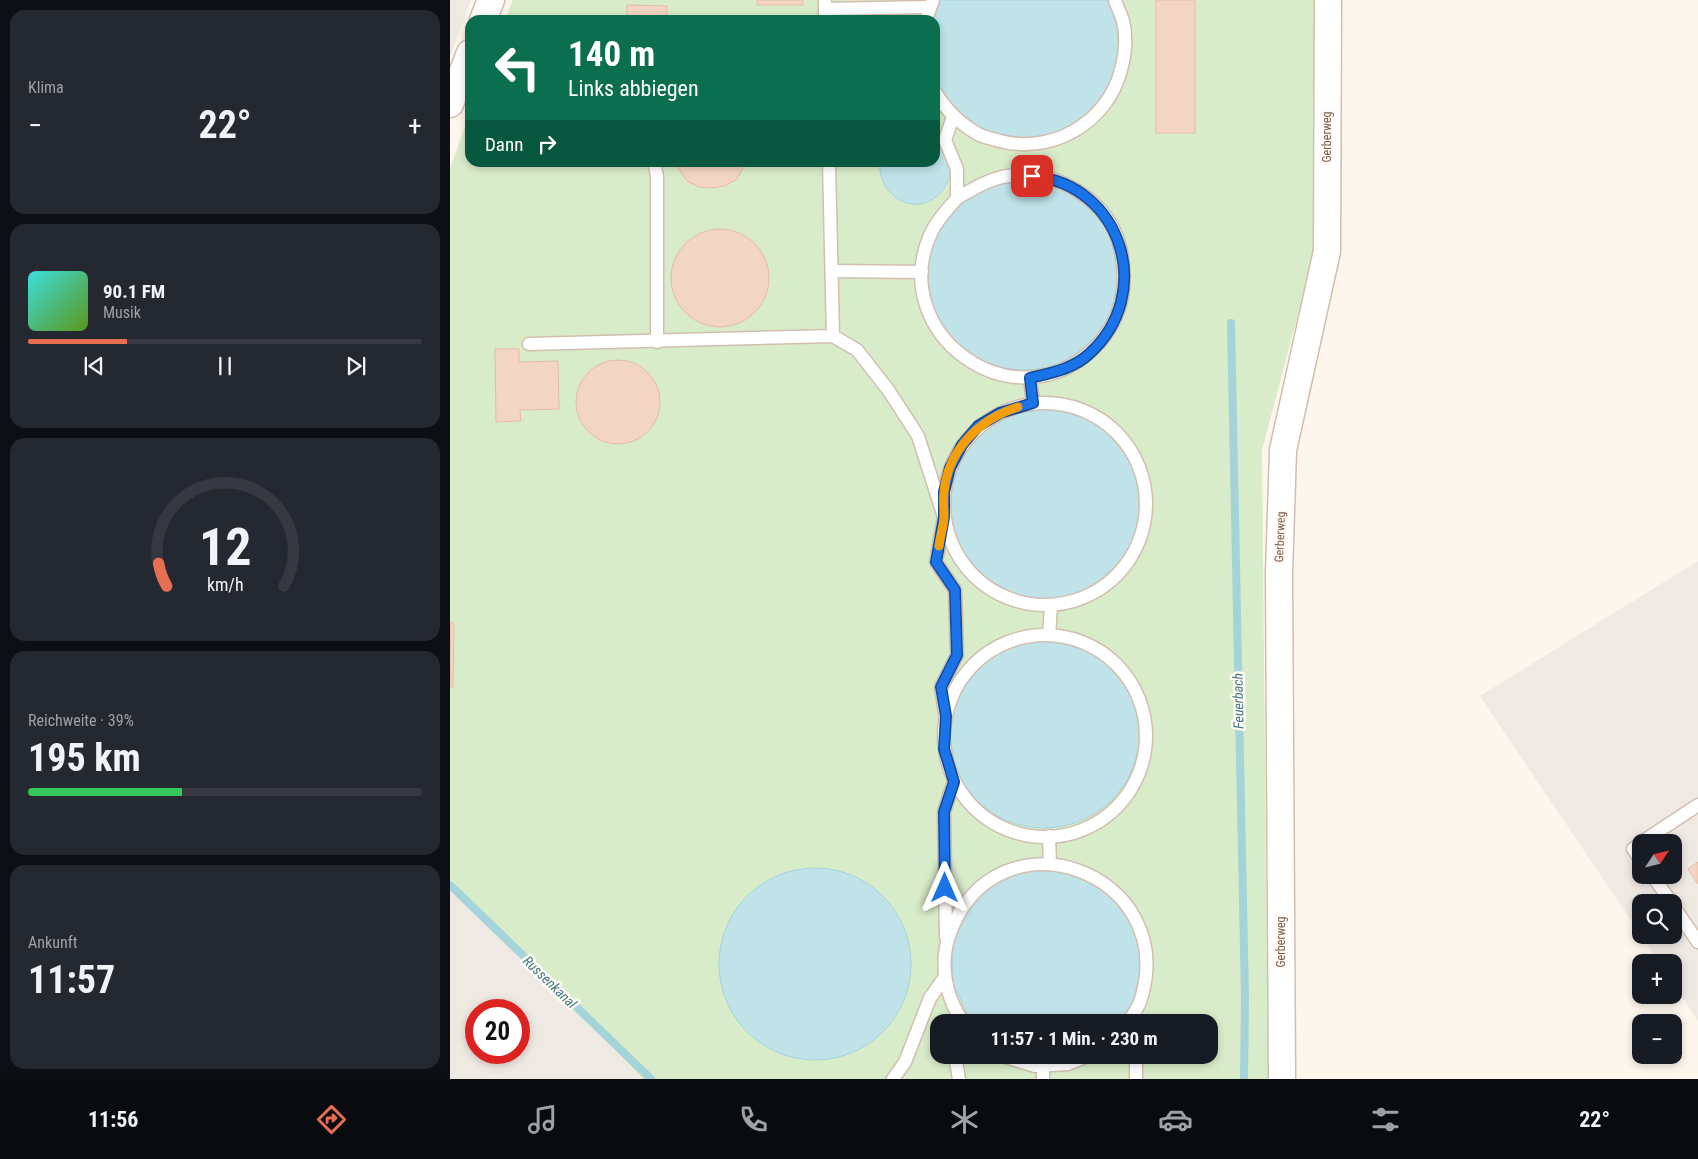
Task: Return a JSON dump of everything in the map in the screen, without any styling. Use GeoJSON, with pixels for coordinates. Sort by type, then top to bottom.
{"type":"FeatureCollection","features":[{"type":"Feature","properties":{"kind":"street"},"geometry":{"type":"LineString","coordinates":[[485,15],[491,0]]}},
{"type":"Feature","properties":{"kind":"street","name":"Gerberweg"},"geometry":{"type":"LineString","coordinates":[[1282,1079],[1279,574],[1282,450],[1327,251],[1328,0]]}},
{"type":"Feature","properties":{"kind":"street"},"geometry":{"type":"LineString","coordinates":[[450,104],[465,66]]}},
{"type":"Feature","properties":{"kind":"lane"},"geometry":{"type":"LineString","coordinates":[[940,99],[953,117],[980,135],[1011,144],[1043,144],[1074,133],[1099,113],[1117,86],[1125,54],[1123,22],[1115,0]]}},
{"type":"Feature","properties":{"kind":"lane"},"geometry":{"type":"LineString","coordinates":[[825,10],[931,4]]}},
{"type":"Feature","properties":{"kind":"lane"},"geometry":{"type":"LineString","coordinates":[[953,117],[945,140],[957,170],[957,198]]}},
{"type":"Feature","properties":{"kind":"lane"},"geometry":{"type":"LineString","coordinates":[[655,167],[657,176],[657,342]]}},
{"type":"Feature","properties":{"kind":"lane"},"geometry":{"type":"LineString","coordinates":[[829,167],[833,336]]}},
{"type":"Feature","properties":{"kind":"lane"},"geometry":{"type":"LineString","coordinates":[[1016,174],[1048,177],[1077,190],[1101,211],[1118,238],[1125,270],[1122,301],[1110,331],[1088,355],[1061,371],[1030,378],[1002,376],[975,366],[953,349],[936,326],[928,309],[925,300],[922,272],[925,251],[932,232],[943,214],[957,198],[985,182],[1016,174]]}},
{"type":"Feature","properties":{"kind":"lane"},"geometry":{"type":"LineString","coordinates":[[832,271],[922,272]]}},
{"type":"Feature","properties":{"kind":"lane"},"geometry":{"type":"LineString","coordinates":[[529,344],[833,336],[857,350],[889,392],[918,436],[944,517],[952,546],[969,572],[993,591],[1021,603],[1051,606],[1080,599],[1107,584],[1128,562],[1142,536],[1146,506],[1142,475],[1129,448],[1109,425],[1083,410],[1054,402],[1033,403],[1000,413],[978,426],[962,445],[950,468],[944,492],[944,517],[936,562],[955,590],[957,655],[941,687],[946,716],[944,749],[954,782],[974,809],[1002,828],[1034,837],[1068,835],[1099,822],[1124,800],[1141,771],[1147,739],[1142,706],[1127,676],[1103,653],[1073,638],[1040,634],[1008,641],[979,658],[957,684],[946,716]]}},
{"type":"Feature","properties":{"kind":"lane"},"geometry":{"type":"LineString","coordinates":[[1030,378],[1033,403]]}},
{"type":"Feature","properties":{"kind":"lane"},"geometry":{"type":"LineString","coordinates":[[1049,635],[1051,606]]}},
{"type":"Feature","properties":{"kind":"lane"},"geometry":{"type":"LineString","coordinates":[[953,1014],[944,978],[946,944],[944,812],[954,782]]}},
{"type":"Feature","properties":{"kind":"lane"},"geometry":{"type":"LineString","coordinates":[[1655,834],[1698,805]]}},
{"type":"Feature","properties":{"kind":"lane"},"geometry":{"type":"LineString","coordinates":[[1049,836],[1050,864]]}},
{"type":"Feature","properties":{"kind":"lane"},"geometry":{"type":"LineString","coordinates":[[946,944],[958,913],[979,887],[1008,870],[1041,863],[1074,867],[1104,881],[1127,905],[1142,935],[1147,968],[1141,1000],[1133,1014]]}},
{"type":"Feature","properties":{"kind":"lane"},"geometry":{"type":"LineString","coordinates":[[1682,919],[1698,942]]}},
{"type":"Feature","properties":{"kind":"lane"},"geometry":{"type":"LineString","coordinates":[[893,1079],[905,1062],[930,998],[944,978]]}},
{"type":"Feature","properties":{"kind":"lane"},"geometry":{"type":"LineString","coordinates":[[956,1064],[959,1079]]}},
{"type":"Feature","properties":{"kind":"lane"},"geometry":{"type":"LineString","coordinates":[[1028,1064],[1035,1066],[1068,1064]]}},
{"type":"Feature","properties":{"kind":"lane"},"geometry":{"type":"LineString","coordinates":[[1136,1064],[1136,1079]]}},
{"type":"Feature","properties":{"kind":"lane"},"geometry":{"type":"LineString","coordinates":[[1042,1079],[1043,1066]]}},
{"type":"Feature","properties":{"kind":"shaded area"},"geometry":{"type":"Polygon","coordinates":[[[450,0],[471,0],[465,15],[450,57],[450,0]]]}},
{"type":"Feature","properties":{"kind":"shaded area"},"geometry":{"type":"Polygon","coordinates":[[[1698,561],[1698,1021],[1682,997],[1682,954],[1654,954],[1647,944],[1682,944],[1682,894],[1632,894],[1632,922],[1480,696],[1698,561]]]}},
{"type":"Feature","properties":{"kind":"shaded area"},"geometry":{"type":"Polygon","coordinates":[[[450,879],[643,1079],[450,1079],[450,879]]]}},
{"type":"Feature","properties":{"kind":"green space"},"geometry":{"type":"Polygon","coordinates":[[[513,0],[1314,0],[1314,254],[1262,450],[1268,1079],[643,1079],[450,879],[450,168],[465,128],[465,167],[940,167],[940,15],[507,15],[513,0]]]}},
{"type":"Feature","properties":{"kind":"water"},"geometry":{"type":"Polygon","coordinates":[[[938,0],[1108,0],[1118,36],[1115,69],[1101,98],[1079,121],[1052,135],[1021,140],[990,134],[960,114],[940,91],[940,15],[933,15],[938,0]]]}},
{"type":"Feature","properties":{"kind":"water"},"geometry":{"type":"Polygon","coordinates":[[[940,145],[946,153],[950,167],[948,181],[940,193],[930,201],[916,204],[902,201],[889,191],[884,185],[880,167],[940,167],[940,145]]]}},
{"type":"Feature","properties":{"kind":"water"},"geometry":{"type":"Polygon","coordinates":[[[1024,178],[1052,182],[1077,194],[1092,206],[1104,221],[1116,246],[1120,274],[1116,302],[1104,327],[1092,342],[1077,354],[1052,366],[1024,370],[996,366],[971,354],[956,342],[944,327],[932,302],[928,274],[932,246],[944,221],[956,206],[971,194],[996,182],[1024,178]]]}},
{"type":"Feature","properties":{"kind":"water"},"geometry":{"type":"Polygon","coordinates":[[[1044,407],[1072,411],[1097,423],[1112,435],[1124,450],[1136,475],[1140,503],[1136,531],[1124,556],[1112,571],[1097,583],[1072,595],[1044,599],[1016,595],[991,583],[976,571],[964,556],[952,531],[948,503],[952,475],[964,450],[976,435],[991,423],[1016,411],[1044,407]]]}},
{"type":"Feature","properties":{"kind":"water"},"geometry":{"type":"Polygon","coordinates":[[[1044,636],[1063,638],[1081,644],[1097,652],[1112,664],[1124,679],[1132,695],[1138,713],[1140,732],[1138,751],[1132,769],[1124,785],[1112,800],[1097,812],[1081,820],[1063,826],[1044,828],[1025,826],[1007,820],[991,812],[976,800],[964,785],[956,769],[950,751],[948,732],[950,713],[956,695],[964,679],[976,664],[991,652],[1007,644],[1025,638],[1044,636]]]}},
{"type":"Feature","properties":{"kind":"water"},"geometry":{"type":"Polygon","coordinates":[[[1027,867],[1094,879],[1114,893],[1126,909],[1135,928],[1140,948],[1139,988],[1132,1006],[1126,1014],[967,1014],[953,983],[952,944],[967,907],[994,881],[1027,867]]]}},
{"type":"Feature","properties":{"kind":"water"},"geometry":{"type":"Polygon","coordinates":[[[815,868],[843,872],[868,884],[883,896],[895,911],[907,936],[911,964],[907,992],[895,1017],[883,1032],[868,1044],[843,1056],[815,1060],[787,1056],[762,1044],[747,1032],[735,1017],[723,992],[719,964],[723,936],[735,911],[747,896],[762,884],[787,872],[815,868]]]}},
{"type":"Feature","properties":{"kind":"building"},"geometry":{"type":"Polygon","coordinates":[[[757,0],[803,0],[803,5],[757,5],[757,0]]]}},
{"type":"Feature","properties":{"kind":"building"},"geometry":{"type":"Polygon","coordinates":[[[1156,0],[1195,0],[1195,133],[1156,133],[1156,0]]]}},
{"type":"Feature","properties":{"kind":"building"},"geometry":{"type":"Polygon","coordinates":[[[627,5],[667,6],[667,15],[627,15],[627,5]]]}},
{"type":"Feature","properties":{"kind":"building"},"geometry":{"type":"Polygon","coordinates":[[[677,167],[743,167],[737,179],[725,186],[699,187],[687,181],[677,167]]]}},
{"type":"Feature","properties":{"kind":"building"},"geometry":{"type":"Polygon","coordinates":[[[720,229],[739,233],[755,243],[765,259],[769,278],[765,297],[755,313],[739,323],[720,327],[701,323],[685,313],[675,297],[671,278],[675,259],[685,243],[701,233],[720,229]]]}},
{"type":"Feature","properties":{"kind":"building"},"geometry":{"type":"Polygon","coordinates":[[[495,349],[519,349],[519,362],[558,361],[559,409],[520,410],[521,421],[496,422],[495,349]]]}},
{"type":"Feature","properties":{"kind":"building"},"geometry":{"type":"Polygon","coordinates":[[[618,360],[634,363],[648,372],[657,386],[660,402],[657,418],[648,432],[634,441],[618,444],[602,441],[588,432],[579,418],[576,402],[579,386],[588,372],[602,363],[618,360]]]}},
{"type":"Feature","properties":{"kind":"building"},"geometry":{"type":"Polygon","coordinates":[[[450,622],[454,623],[453,687],[450,687],[450,622]]]}},
{"type":"Feature","properties":{"kind":"building"},"geometry":{"type":"Polygon","coordinates":[[[1698,862],[1698,884],[1688,869],[1698,862]]]}},
{"type":"Feature","properties":{"kind":"waterway","name":"Feuerbach"},"geometry":{"type":"LineString","coordinates":[[1231,323],[1245,998],[1244,1079]]}},
{"type":"Feature","properties":{"kind":"waterway","name":"Russenkanal"},"geometry":{"type":"LineString","coordinates":[[450,885],[651,1079]]}},
{"type":"Feature","properties":{"kind":"slow traffic"},"geometry":{"type":"LineString","coordinates":[[939,546],[944,517],[944,492],[950,468],[962,445],[978,426],[1000,413],[1018,407]]}},
{"type":"Feature","properties":{"kind":"route"},"geometry":{"type":"LineString","coordinates":[[945,888],[944,812],[954,782],[944,749],[946,716],[941,687],[957,655],[955,590],[936,562],[944,517],[944,492],[950,468],[962,445],[978,426],[1000,413],[1033,403],[1030,378],[1061,371],[1088,355],[1110,331],[1122,301],[1125,270],[1118,238],[1101,211],[1077,190],[1048,177],[1032,176]]}}]}
